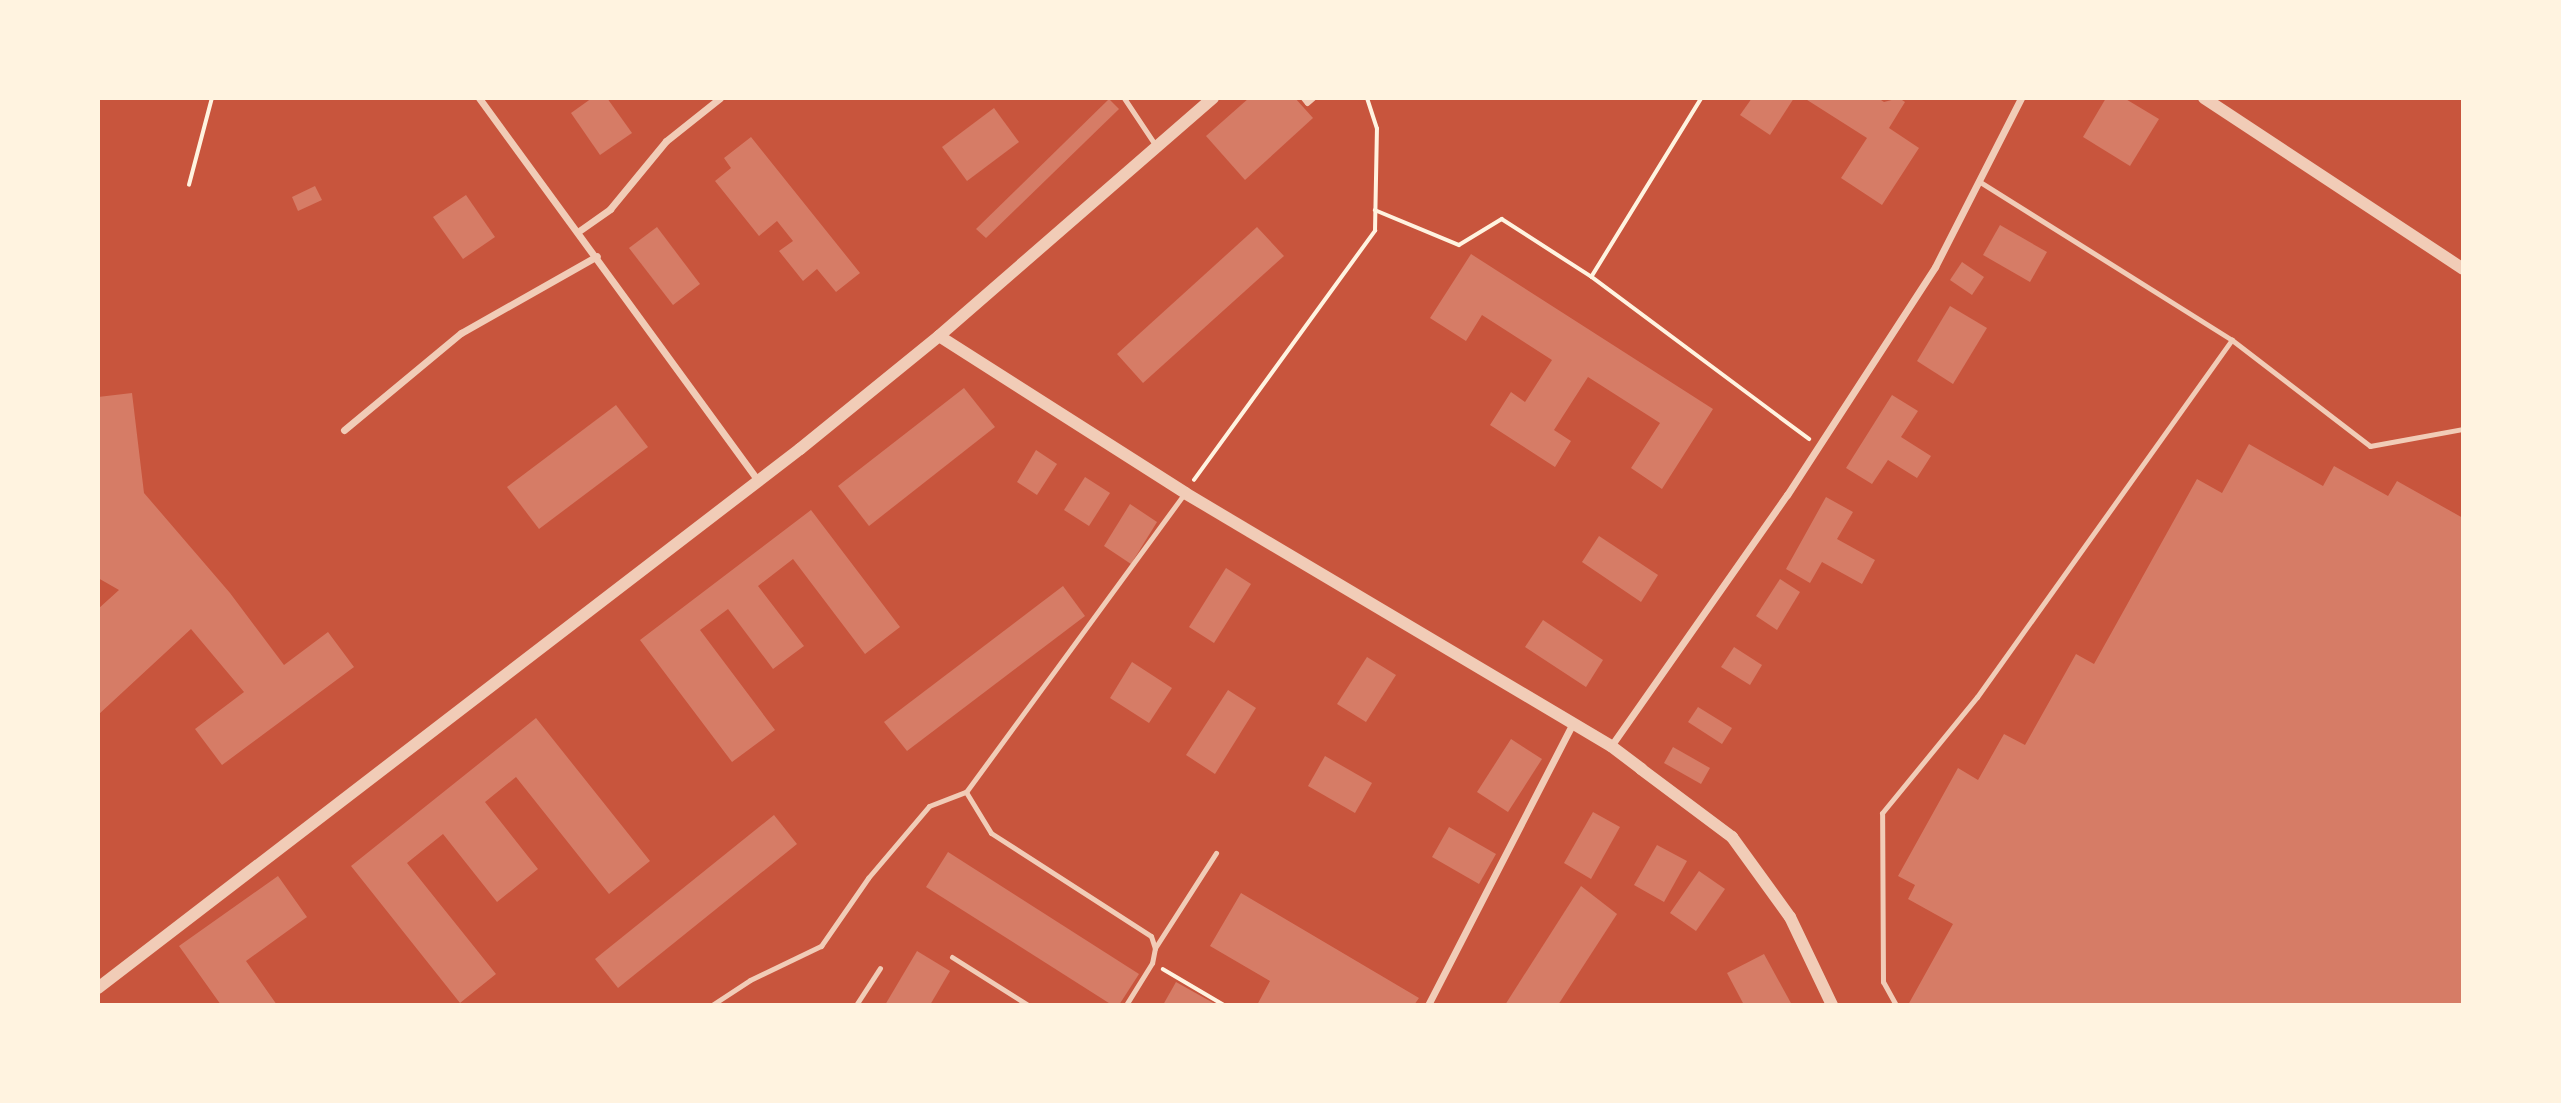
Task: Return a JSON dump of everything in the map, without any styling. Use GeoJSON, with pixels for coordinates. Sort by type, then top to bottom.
{"type":"FeatureCollection","features":[{"type":"Feature","properties":{"kind":"street"},"geometry":{"type":"LineString","coordinates":[[479,98],[579,231],[758,481]]}},
{"type":"Feature","properties":{"kind":"street"},"geometry":{"type":"LineString","coordinates":[[579,231],[610,209],[666,141],[720,98]]}},
{"type":"Feature","properties":{"kind":"street"},"geometry":{"type":"LineString","coordinates":[[98,988],[758,481],[939,336],[1213,98]]}},
{"type":"Feature","properties":{"kind":"street"},"geometry":{"type":"LineString","coordinates":[[1611,746],[1819,446],[1936,267],[2021,98]]}},
{"type":"Feature","properties":{"kind":"street"},"geometry":{"type":"LineString","coordinates":[[2204,98],[2463,269]]}},
{"type":"Feature","properties":{"kind":"street"},"geometry":{"type":"LineString","coordinates":[[344,430],[461,333],[597,256]]}},
{"type":"Feature","properties":{"kind":"street"},"geometry":{"type":"LineString","coordinates":[[939,336],[1185,493],[1611,746],[1732,837],[1790,916],[1832,1005]]}},
{"type":"Feature","properties":{"kind":"street"},"geometry":{"type":"LineString","coordinates":[[1429,1005],[1573,723]]}},
{"type":"Feature","properties":{"kind":"lane"},"geometry":{"type":"LineString","coordinates":[[1124,98],[1156,146]]}},
{"type":"Feature","properties":{"kind":"lane"},"geometry":{"type":"LineString","coordinates":[[1303,98],[1307,103],[1313,98]]}},
{"type":"Feature","properties":{"kind":"lane"},"geometry":{"type":"LineString","coordinates":[[1979,181],[2232,340],[2370,446],[2463,429]]}},
{"type":"Feature","properties":{"kind":"lane"},"geometry":{"type":"LineString","coordinates":[[1896,1005],[1883,982],[1882,813],[1976,697],[2232,340]]}},
{"type":"Feature","properties":{"kind":"lane"},"geometry":{"type":"LineString","coordinates":[[712,1005],[750,980],[821,946],[868,878],[929,806],[966,792],[1185,493]]}},
{"type":"Feature","properties":{"kind":"lane"},"geometry":{"type":"LineString","coordinates":[[966,792],[992,833],[1151,936],[1155,948]]}},
{"type":"Feature","properties":{"kind":"lane"},"geometry":{"type":"LineString","coordinates":[[1126,1005],[1152,963],[1155,948],[1216,853]]}},
{"type":"Feature","properties":{"kind":"lane"},"geometry":{"type":"LineString","coordinates":[[953,957],[1028,1005]]}},
{"type":"Feature","properties":{"kind":"lane"},"geometry":{"type":"LineString","coordinates":[[856,1005],[880,968]]}},
{"type":"Feature","properties":{"kind":"path"},"geometry":{"type":"LineString","coordinates":[[190,185],[212,98]]}},
{"type":"Feature","properties":{"kind":"path"},"geometry":{"type":"LineString","coordinates":[[1185,493],[1375,231],[1377,129],[1367,98]]}},
{"type":"Feature","properties":{"kind":"path"},"geometry":{"type":"LineString","coordinates":[[1592,277],[1702,98]]}},
{"type":"Feature","properties":{"kind":"path"},"geometry":{"type":"LineString","coordinates":[[1375,209],[1459,245],[1502,219],[1592,277],[1819,446]]}},
{"type":"Feature","properties":{"kind":"path"},"geometry":{"type":"LineString","coordinates":[[1152,963],[1224,1005]]}},
{"type":"Feature","properties":{"kind":"building"},"geometry":{"type":"Polygon","coordinates":[[[592,98],[607,98],[632,133],[600,155],[571,113],[592,98]]]}},
{"type":"Feature","properties":{"kind":"building"},"geometry":{"type":"Polygon","coordinates":[[[1249,98],[1295,98],[1313,118],[1245,180],[1206,136],[1249,98]]]}},
{"type":"Feature","properties":{"kind":"building"},"geometry":{"type":"Polygon","coordinates":[[[1752,98],[1794,98],[1770,135],[1740,115],[1752,98]]]}},
{"type":"Feature","properties":{"kind":"building"},"geometry":{"type":"Polygon","coordinates":[[[1804,98],[1878,98],[1884,102],[1899,98],[1905,102],[1889,128],[1919,148],[1882,205],[1841,178],[1867,138],[1804,98]]]}},
{"type":"Feature","properties":{"kind":"building"},"geometry":{"type":"Polygon","coordinates":[[[2106,98],[2124,98],[2159,119],[2130,166],[2083,137],[2106,98]]]}},
{"type":"Feature","properties":{"kind":"building"},"geometry":{"type":"Polygon","coordinates":[[[1109,99],[1119,109],[986,238],[976,229],[1109,99]]]}},
{"type":"Feature","properties":{"kind":"building"},"geometry":{"type":"Polygon","coordinates":[[[994,108],[1019,142],[967,181],[942,147],[994,108]]]}},
{"type":"Feature","properties":{"kind":"building"},"geometry":{"type":"Polygon","coordinates":[[[751,137],[860,273],[836,292],[817,269],[803,281],[779,251],[793,241],[777,221],[759,236],[715,181],[731,168],[724,158],[751,137]]]}},
{"type":"Feature","properties":{"kind":"building"},"geometry":{"type":"Polygon","coordinates":[[[315,186],[322,200],[298,211],[292,197],[315,186]]]}},
{"type":"Feature","properties":{"kind":"building"},"geometry":{"type":"Polygon","coordinates":[[[466,195],[495,237],[463,259],[433,217],[466,195]]]}},
{"type":"Feature","properties":{"kind":"building"},"geometry":{"type":"Polygon","coordinates":[[[2000,225],[2047,252],[2030,282],[1983,255],[2000,225]]]}},
{"type":"Feature","properties":{"kind":"building"},"geometry":{"type":"Polygon","coordinates":[[[657,227],[700,284],[673,305],[629,248],[657,227]]]}},
{"type":"Feature","properties":{"kind":"building"},"geometry":{"type":"Polygon","coordinates":[[[1257,227],[1284,256],[1143,383],[1117,354],[1257,227]]]}},
{"type":"Feature","properties":{"kind":"building"},"geometry":{"type":"Polygon","coordinates":[[[1471,254],[1713,409],[1662,489],[1631,468],[1660,423],[1588,377],[1554,430],[1571,441],[1555,467],[1490,425],[1511,392],[1525,402],[1552,360],[1482,315],[1466,341],[1430,318],[1471,254]]]}},
{"type":"Feature","properties":{"kind":"building"},"geometry":{"type":"Polygon","coordinates":[[[1962,262],[1984,277],[1972,295],[1950,280],[1962,262]]]}},
{"type":"Feature","properties":{"kind":"building"},"geometry":{"type":"Polygon","coordinates":[[[1950,306],[1987,328],[1953,384],[1917,361],[1950,306]]]}},
{"type":"Feature","properties":{"kind":"building"},"geometry":{"type":"Polygon","coordinates":[[[964,388],[995,427],[869,526],[838,486],[964,388]]]}},
{"type":"Feature","properties":{"kind":"building"},"geometry":{"type":"Polygon","coordinates":[[[132,393],[144,493],[230,593],[284,665],[328,632],[354,667],[222,765],[195,729],[244,692],[191,629],[98,715],[98,609],[119,590],[98,578],[98,397],[132,393]]]}},
{"type":"Feature","properties":{"kind":"building"},"geometry":{"type":"Polygon","coordinates":[[[1892,395],[1918,411],[1901,437],[1931,456],[1917,478],[1888,460],[1872,484],[1846,468],[1892,395]]]}},
{"type":"Feature","properties":{"kind":"building"},"geometry":{"type":"Polygon","coordinates":[[[616,405],[648,447],[539,529],[507,487],[616,405]]]}},
{"type":"Feature","properties":{"kind":"building"},"geometry":{"type":"Polygon","coordinates":[[[2249,444],[2323,486],[2334,466],[2388,496],[2397,481],[2463,518],[2463,1005],[1908,1005],[1953,924],[1908,899],[1915,885],[1898,876],[1958,768],[1978,780],[2004,734],[2025,745],[2076,654],[2094,664],[2197,479],[2222,493],[2249,444]]]}},
{"type":"Feature","properties":{"kind":"building"},"geometry":{"type":"Polygon","coordinates":[[[1036,450],[1057,464],[1037,495],[1017,482],[1036,450]]]}},
{"type":"Feature","properties":{"kind":"building"},"geometry":{"type":"Polygon","coordinates":[[[1085,477],[1110,493],[1089,526],[1064,510],[1085,477]]]}},
{"type":"Feature","properties":{"kind":"building"},"geometry":{"type":"Polygon","coordinates":[[[1826,497],[1853,512],[1837,539],[1875,560],[1862,584],[1822,562],[1810,583],[1786,569],[1826,497]]]}},
{"type":"Feature","properties":{"kind":"building"},"geometry":{"type":"Polygon","coordinates":[[[1130,504],[1157,522],[1131,564],[1104,546],[1130,504]]]}},
{"type":"Feature","properties":{"kind":"building"},"geometry":{"type":"Polygon","coordinates":[[[811,510],[900,627],[865,654],[793,559],[758,586],[804,646],[773,669],[728,609],[700,630],[775,730],[732,762],[640,640],[811,510]]]}},
{"type":"Feature","properties":{"kind":"building"},"geometry":{"type":"Polygon","coordinates":[[[1599,536],[1658,575],[1641,602],[1582,562],[1599,536]]]}},
{"type":"Feature","properties":{"kind":"building"},"geometry":{"type":"Polygon","coordinates":[[[1226,568],[1251,584],[1214,643],[1189,627],[1226,568]]]}},
{"type":"Feature","properties":{"kind":"building"},"geometry":{"type":"Polygon","coordinates":[[[1780,579],[1800,592],[1777,630],[1756,616],[1780,579]]]}},
{"type":"Feature","properties":{"kind":"building"},"geometry":{"type":"Polygon","coordinates":[[[1063,586],[1085,616],[907,751],[884,722],[1063,586]]]}},
{"type":"Feature","properties":{"kind":"building"},"geometry":{"type":"Polygon","coordinates":[[[1543,620],[1603,660],[1586,687],[1525,647],[1543,620]]]}},
{"type":"Feature","properties":{"kind":"building"},"geometry":{"type":"Polygon","coordinates":[[[1734,647],[1762,665],[1750,685],[1721,667],[1734,647]]]}},
{"type":"Feature","properties":{"kind":"building"},"geometry":{"type":"Polygon","coordinates":[[[1367,657],[1396,675],[1366,722],[1337,704],[1367,657]]]}},
{"type":"Feature","properties":{"kind":"building"},"geometry":{"type":"Polygon","coordinates":[[[1132,662],[1172,688],[1149,723],[1110,698],[1132,662]]]}},
{"type":"Feature","properties":{"kind":"building"},"geometry":{"type":"Polygon","coordinates":[[[1228,690],[1256,708],[1215,774],[1186,755],[1228,690]]]}},
{"type":"Feature","properties":{"kind":"building"},"geometry":{"type":"Polygon","coordinates":[[[1698,707],[1732,728],[1722,744],[1688,722],[1698,707]]]}},
{"type":"Feature","properties":{"kind":"building"},"geometry":{"type":"Polygon","coordinates":[[[536,718],[650,861],[609,894],[516,777],[485,802],[538,869],[497,902],[443,834],[407,863],[496,974],[460,1003],[351,866],[536,718]]]}},
{"type":"Feature","properties":{"kind":"building"},"geometry":{"type":"Polygon","coordinates":[[[1511,739],[1542,759],[1508,812],[1477,792],[1511,739]]]}},
{"type":"Feature","properties":{"kind":"building"},"geometry":{"type":"Polygon","coordinates":[[[1673,747],[1710,768],[1701,784],[1664,763],[1673,747]]]}},
{"type":"Feature","properties":{"kind":"building"},"geometry":{"type":"Polygon","coordinates":[[[1325,756],[1372,783],[1355,813],[1308,786],[1325,756]]]}},
{"type":"Feature","properties":{"kind":"building"},"geometry":{"type":"Polygon","coordinates":[[[1593,812],[1620,827],[1591,879],[1564,863],[1593,812]]]}},
{"type":"Feature","properties":{"kind":"building"},"geometry":{"type":"Polygon","coordinates":[[[774,815],[797,844],[618,988],[595,959],[774,815]]]}},
{"type":"Feature","properties":{"kind":"building"},"geometry":{"type":"Polygon","coordinates":[[[1449,827],[1496,854],[1479,884],[1432,857],[1449,827]]]}},
{"type":"Feature","properties":{"kind":"building"},"geometry":{"type":"Polygon","coordinates":[[[1657,845],[1687,861],[1664,902],[1634,885],[1657,845]]]}},
{"type":"Feature","properties":{"kind":"building"},"geometry":{"type":"Polygon","coordinates":[[[948,852],[1139,974],[1119,1005],[1112,1005],[926,887],[948,852]]]}},
{"type":"Feature","properties":{"kind":"building"},"geometry":{"type":"Polygon","coordinates":[[[1699,871],[1725,889],[1696,931],[1670,913],[1699,871]]]}},
{"type":"Feature","properties":{"kind":"building"},"geometry":{"type":"Polygon","coordinates":[[[278,876],[307,917],[246,961],[277,1005],[221,1005],[179,946],[278,876]]]}},
{"type":"Feature","properties":{"kind":"building"},"geometry":{"type":"Polygon","coordinates":[[[1581,886],[1617,914],[1558,1005],[1505,1005],[1581,886]]]}},
{"type":"Feature","properties":{"kind":"building"},"geometry":{"type":"Polygon","coordinates":[[[1241,893],[1419,998],[1414,1005],[1257,1005],[1270,981],[1210,946],[1241,893]]]}},
{"type":"Feature","properties":{"kind":"building"},"geometry":{"type":"Polygon","coordinates":[[[917,951],[950,971],[930,1005],[885,1005],[917,951]]]}},
{"type":"Feature","properties":{"kind":"building"},"geometry":{"type":"Polygon","coordinates":[[[1764,954],[1792,1005],[1744,1005],[1727,973],[1764,954]]]}},
{"type":"Feature","properties":{"kind":"building"},"geometry":{"type":"Polygon","coordinates":[[[1176,982],[1217,1005],[1163,1005],[1176,982]]]}}]}
